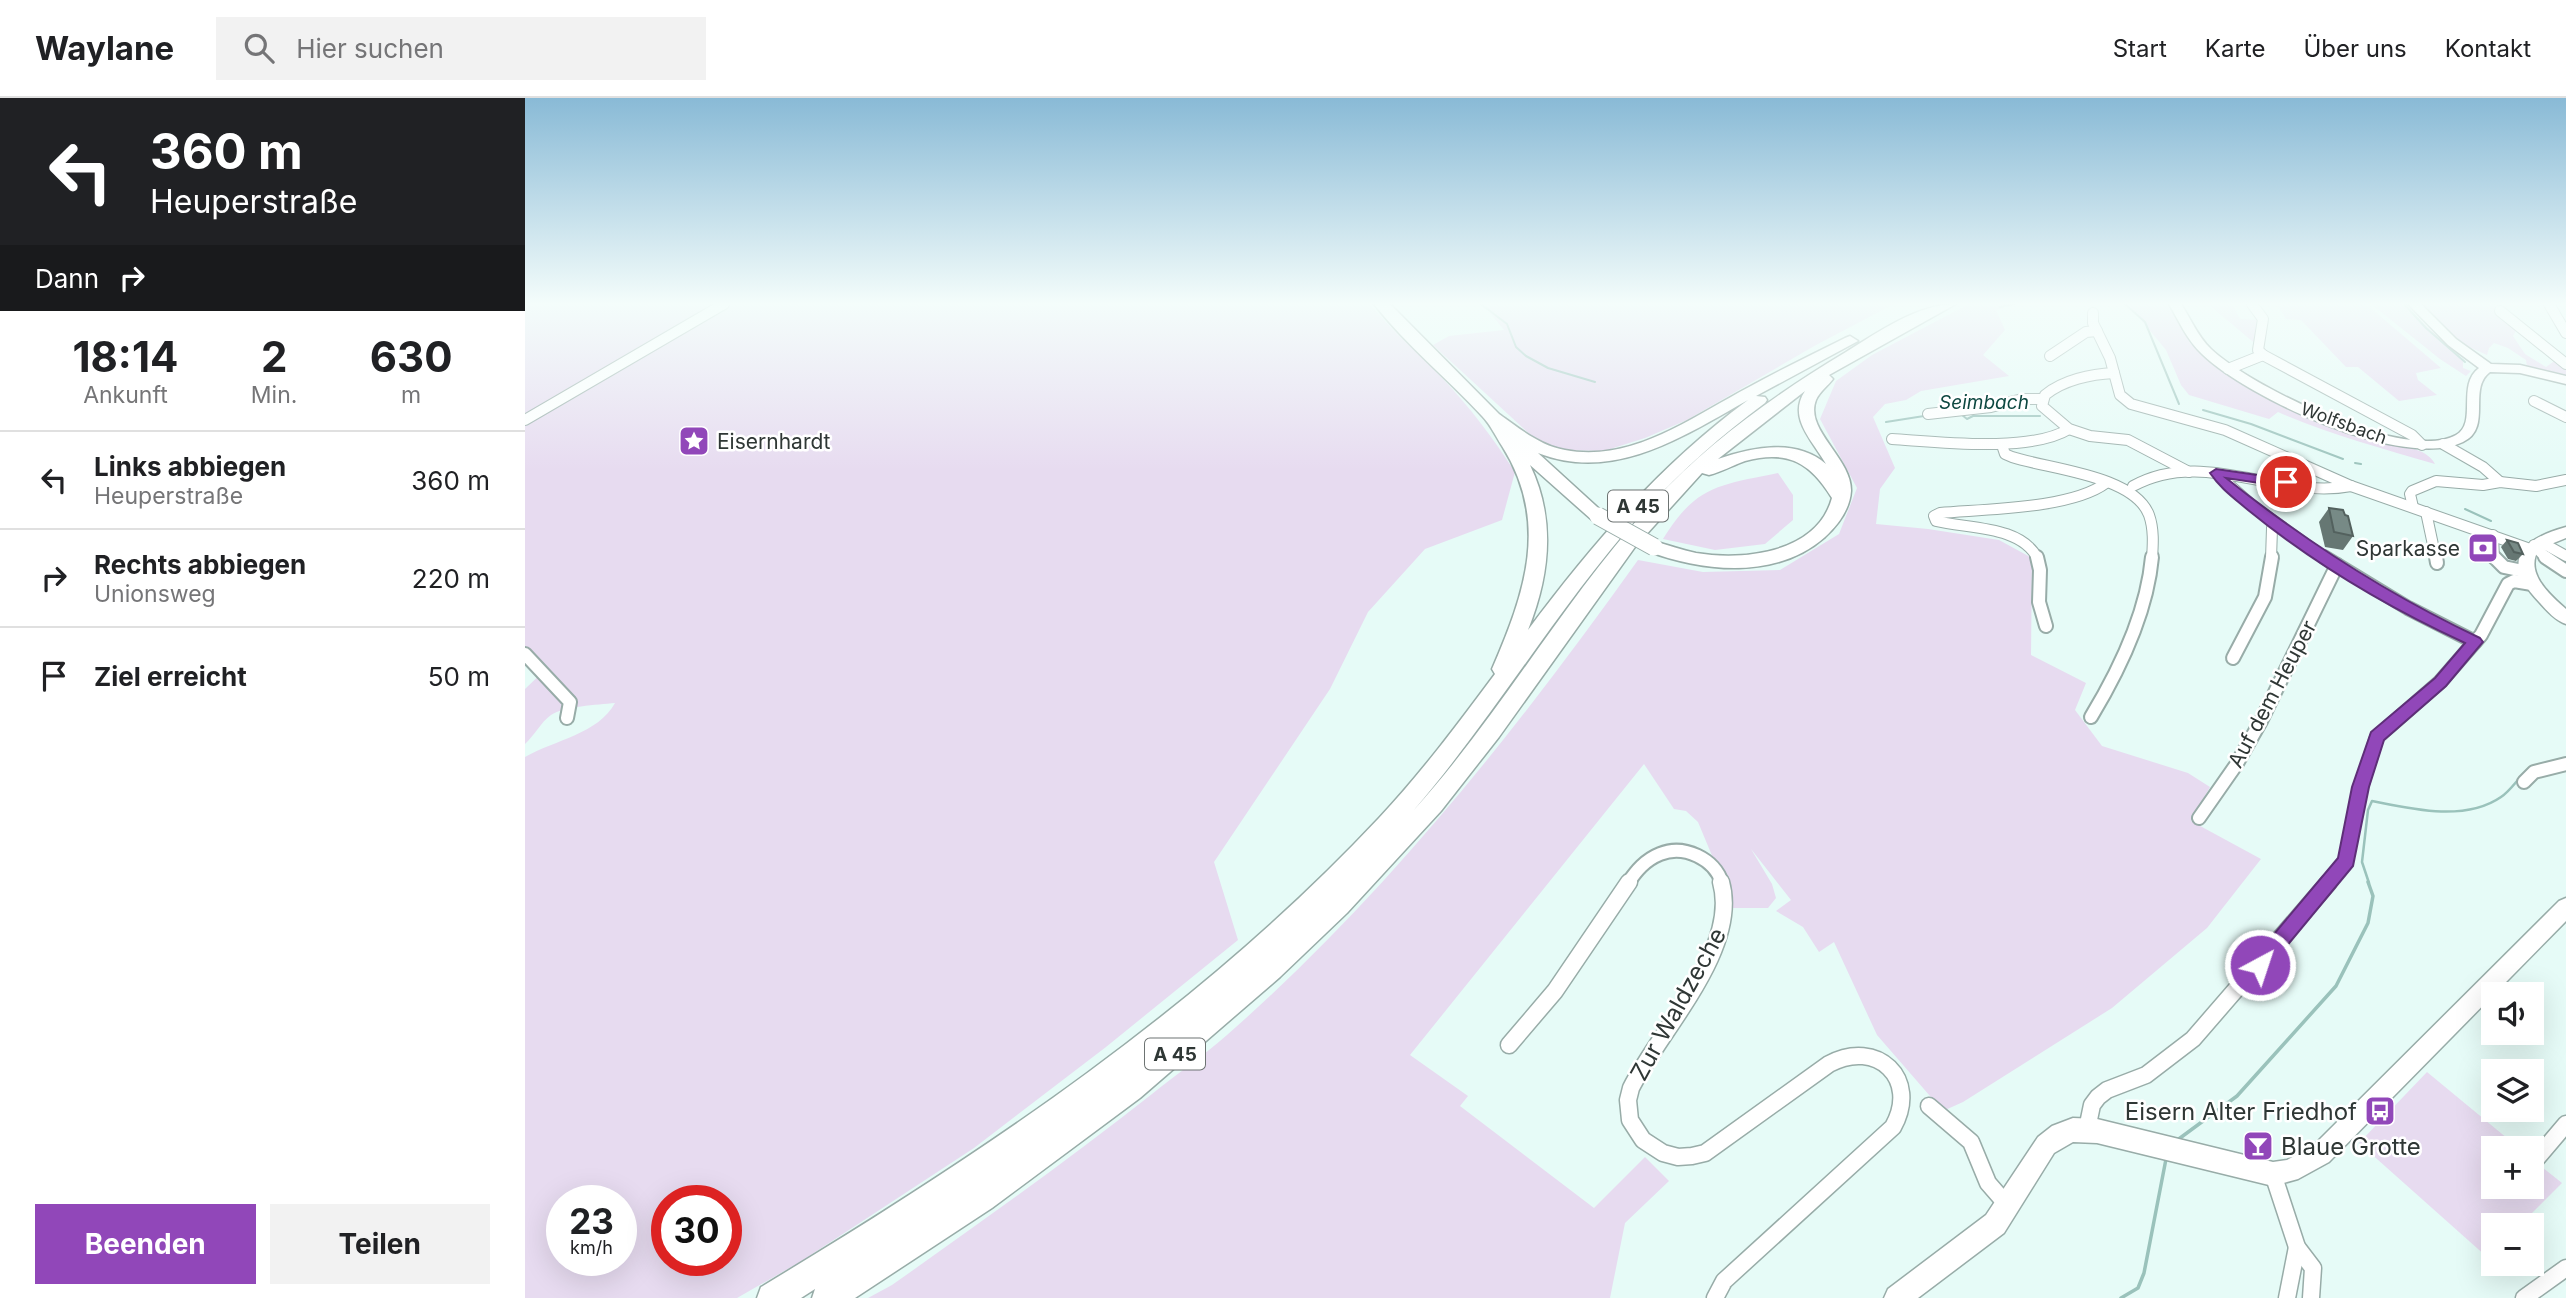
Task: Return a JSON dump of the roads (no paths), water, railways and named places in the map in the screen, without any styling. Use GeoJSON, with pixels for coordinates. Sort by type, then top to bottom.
{"type":"FeatureCollection","features":[{"type":"Feature","properties":{"kind":"highway"},"geometry":{"type":"LineString","coordinates":[[1436,360],[1563,487],[1598,516],[1654,547],[1704,560],[1738,561],[1771,557],[1812,539],[1830,522],[1840,502],[1841,479],[1832,457],[1812,427],[1806,408],[1818,384],[1849,360]]}},
{"type":"Feature","properties":{"kind":"highway"},"geometry":{"type":"LineString","coordinates":[[1491,416],[1532,444],[1551,453],[1582,458],[1611,456],[1681,431],[1814,360]]}},
{"type":"Feature","properties":{"kind":"highway","name":"A 45"},"geometry":{"type":"LineString","coordinates":[[772,1298],[937,1196],[1037,1128],[1207,995],[1329,884],[1387,825],[1441,763],[1486,705],[1577,580],[1658,486],[1745,410],[1818,360]]}},
{"type":"Feature","properties":{"kind":"highway","name":"A 45"},"geometry":{"type":"LineString","coordinates":[[827,1298],[949,1219],[1102,1111],[1224,1012],[1304,939],[1398,844],[1459,773],[1505,715],[1630,541],[1674,491],[1760,416],[1800,386],[1843,360]]}},
{"type":"Feature","properties":{"kind":"highway"},"geometry":{"type":"LineString","coordinates":[[1486,705],[1523,622],[1536,584],[1539,549],[1536,506],[1524,471],[1491,416]]}},
{"type":"Feature","properties":{"kind":"highway"},"geometry":{"type":"LineString","coordinates":[[1674,491],[1732,458],[1753,452],[1773,452],[1802,457],[1823,469],[1835,487],[1840,502]]}},
{"type":"Feature","properties":{"kind":"main road","name":"Wolfsbach"},"geometry":{"type":"LineString","coordinates":[[2218,360],[2228,369],[2286,402],[2388,440],[2422,445],[2443,444],[2462,438],[2472,428],[2475,384],[2481,372],[2493,368]]}},
{"type":"Feature","properties":{"kind":"main road"},"geometry":{"type":"LineString","coordinates":[[2480,360],[2493,368],[2566,380]]}},
{"type":"Feature","properties":{"kind":"main road"},"geometry":{"type":"LineString","coordinates":[[2566,532],[2535,545],[2530,578],[2566,618]]}},
{"type":"Feature","properties":{"kind":"main road"},"geometry":{"type":"LineString","coordinates":[[1897,1298],[1986,1232],[2008,1206],[2046,1145],[2060,1134],[2087,1129],[2273,1174],[2290,1171],[2334,1144],[2566,907]]}},
{"type":"Feature","properties":{"kind":"street"},"geometry":{"type":"LineString","coordinates":[[525,421],[629,360]]}},
{"type":"Feature","properties":{"kind":"street"},"geometry":{"type":"LineString","coordinates":[[2109,360],[2120,395],[2131,404],[2225,430],[2351,486],[2493,536],[2535,545],[2566,556]]}},
{"type":"Feature","properties":{"kind":"street"},"geometry":{"type":"LineString","coordinates":[[2228,369],[2250,360]]}},
{"type":"Feature","properties":{"kind":"street"},"geometry":{"type":"LineString","coordinates":[[2272,360],[2412,435],[2422,445]]}},
{"type":"Feature","properties":{"kind":"street"},"geometry":{"type":"LineString","coordinates":[[2114,373],[2099,373],[2055,389],[2046,394],[2042,406],[2069,429],[2090,436],[2128,440],[2189,472]]}},
{"type":"Feature","properties":{"kind":"street"},"geometry":{"type":"LineString","coordinates":[[1928,414],[1991,407],[2022,398],[2043,400]]}},
{"type":"Feature","properties":{"kind":"street"},"geometry":{"type":"LineString","coordinates":[[2534,401],[2566,417]]}},
{"type":"Feature","properties":{"kind":"street"},"geometry":{"type":"LineString","coordinates":[[1892,439],[2003,445],[2008,442],[2056,437],[2069,429]]}},
{"type":"Feature","properties":{"kind":"street"},"geometry":{"type":"LineString","coordinates":[[2443,444],[2483,467],[2501,481]]}},
{"type":"Feature","properties":{"kind":"street"},"geometry":{"type":"LineString","coordinates":[[2003,445],[2005,453],[2019,460],[2105,483],[2133,495],[2141,502],[2153,525],[2155,551],[2147,588],[2119,666],[2091,717]]}},
{"type":"Feature","properties":{"kind":"street"},"geometry":{"type":"LineString","coordinates":[[2133,486],[2169,472],[2189,472],[2241,474],[2321,490],[2351,486]]}},
{"type":"Feature","properties":{"kind":"street"},"geometry":{"type":"LineString","coordinates":[[2216,473],[2222,481],[2275,524],[2337,565],[2417,614],[2475,642]]}},
{"type":"Feature","properties":{"kind":"street"},"geometry":{"type":"LineString","coordinates":[[2413,507],[2410,494],[2428,484],[2448,481],[2483,485],[2501,481],[2536,486],[2566,480]]}},
{"type":"Feature","properties":{"kind":"street"},"geometry":{"type":"LineString","coordinates":[[2046,626],[2039,602],[2039,562],[2029,546],[2011,535],[1960,528],[1937,521],[1934,516],[1940,513],[2078,497],[2102,489],[2105,483]]}},
{"type":"Feature","properties":{"kind":"street"},"geometry":{"type":"LineString","coordinates":[[2425,512],[2437,563]]}},
{"type":"Feature","properties":{"kind":"street"},"geometry":{"type":"LineString","coordinates":[[2233,658],[2263,607],[2273,565],[2272,528],[2275,524]]}},
{"type":"Feature","properties":{"kind":"street"},"geometry":{"type":"LineString","coordinates":[[2493,536],[2494,559],[2504,567],[2530,578]]}},
{"type":"Feature","properties":{"kind":"street"},"geometry":{"type":"LineString","coordinates":[[2535,545],[2543,556],[2566,571]]}},
{"type":"Feature","properties":{"kind":"street","name":"Auf dem Heuper"},"geometry":{"type":"LineString","coordinates":[[2199,818],[2237,765],[2261,721],[2337,565]]}},
{"type":"Feature","properties":{"kind":"street"},"geometry":{"type":"LineString","coordinates":[[2087,1129],[2092,1105],[2098,1097],[2107,1090],[2145,1075],[2193,1039],[2346,861],[2361,787],[2377,737],[2440,682],[2487,628],[2505,587],[2514,581],[2530,578]]}},
{"type":"Feature","properties":{"kind":"street"},"geometry":{"type":"LineString","coordinates":[[525,654],[570,702],[567,718]]}},
{"type":"Feature","properties":{"kind":"street"},"geometry":{"type":"LineString","coordinates":[[2524,782],[2535,772],[2566,764]]}},
{"type":"Feature","properties":{"kind":"street","name":"Zur Waldzeche"},"geometry":{"type":"LineString","coordinates":[[1509,1045],[1555,991],[1637,870],[1654,856],[1672,851],[1694,854],[1713,865],[1722,880],[1726,906],[1716,945],[1631,1088],[1628,1100],[1630,1120],[1643,1140],[1664,1153],[1678,1157],[1705,1153],[1844,1056],[1868,1055],[1889,1068],[1899,1081],[1903,1101],[1901,1114],[1893,1126],[1724,1281],[1715,1298]]}},
{"type":"Feature","properties":{"kind":"street"},"geometry":{"type":"LineString","coordinates":[[1929,1105],[1971,1142],[1988,1183],[2008,1206]]}},
{"type":"Feature","properties":{"kind":"street"},"geometry":{"type":"LineString","coordinates":[[2544,1150],[2566,1124]]}},
{"type":"Feature","properties":{"kind":"street"},"geometry":{"type":"LineString","coordinates":[[2273,1174],[2297,1247],[2313,1268],[2311,1298]]}},
{"type":"Feature","properties":{"kind":"street"},"geometry":{"type":"LineString","coordinates":[[2287,1298],[2297,1247]]}},
{"type":"Feature","properties":{"kind":"street"},"geometry":{"type":"LineString","coordinates":[[2524,1298],[2566,1268]]}},
{"type":"Feature","properties":{"kind":"waterway"},"geometry":{"type":"LineString","coordinates":[[1533,360],[1548,368],[1595,382]]}},
{"type":"Feature","properties":{"kind":"waterway","name":"Wolfsbach"},"geometry":{"type":"LineString","coordinates":[[2161,360],[2179,404]]}},
{"type":"Feature","properties":{"kind":"waterway","name":"Seimbach"},"geometry":{"type":"LineString","coordinates":[[2203,410],[2251,424],[2343,459]]}},
{"type":"Feature","properties":{"kind":"waterway","name":"Seimbach"},"geometry":{"type":"LineString","coordinates":[[1962,415],[1967,419],[1973,416],[2040,416]]}},
{"type":"Feature","properties":{"kind":"waterway","name":"Seimbach"},"geometry":{"type":"LineString","coordinates":[[1886,422],[1924,416]]}},
{"type":"Feature","properties":{"kind":"waterway","name":"Seimbach"},"geometry":{"type":"LineString","coordinates":[[2355,463],[2361,464]]}},
{"type":"Feature","properties":{"kind":"waterway","name":"Seimbach"},"geometry":{"type":"LineString","coordinates":[[2465,509],[2491,521]]}},
{"type":"Feature","properties":{"kind":"waterway"},"geometry":{"type":"LineString","coordinates":[[2369,883],[2362,862],[2368,810],[2372,801],[2420,810],[2471,809],[2487,805],[2501,797],[2532,767]]}},
{"type":"Feature","properties":{"kind":"waterway"},"geometry":{"type":"LineString","coordinates":[[2176,1141],[2237,1096],[2336,986],[2368,923],[2373,896],[2368,882]]}},
{"type":"Feature","properties":{"kind":"waterway"},"geometry":{"type":"LineString","coordinates":[[2121,1298],[2138,1288],[2144,1273],[2166,1159]]}},
{"type":"Feature","properties":{"kind":"place","name":"Eisernhardt"},"geometry":{"type":"Point","coordinates":[694,441]}},
{"type":"Feature","properties":{"kind":"place","name":"Sparkasse"},"geometry":{"type":"Point","coordinates":[2483,548]}},
{"type":"Feature","properties":{"kind":"place","name":"Eisern Alter Friedhof"},"geometry":{"type":"Point","coordinates":[2380,1111]}},
{"type":"Feature","properties":{"kind":"place","name":"Blaue Grotte"},"geometry":{"type":"Point","coordinates":[2258,1146]}}]}
